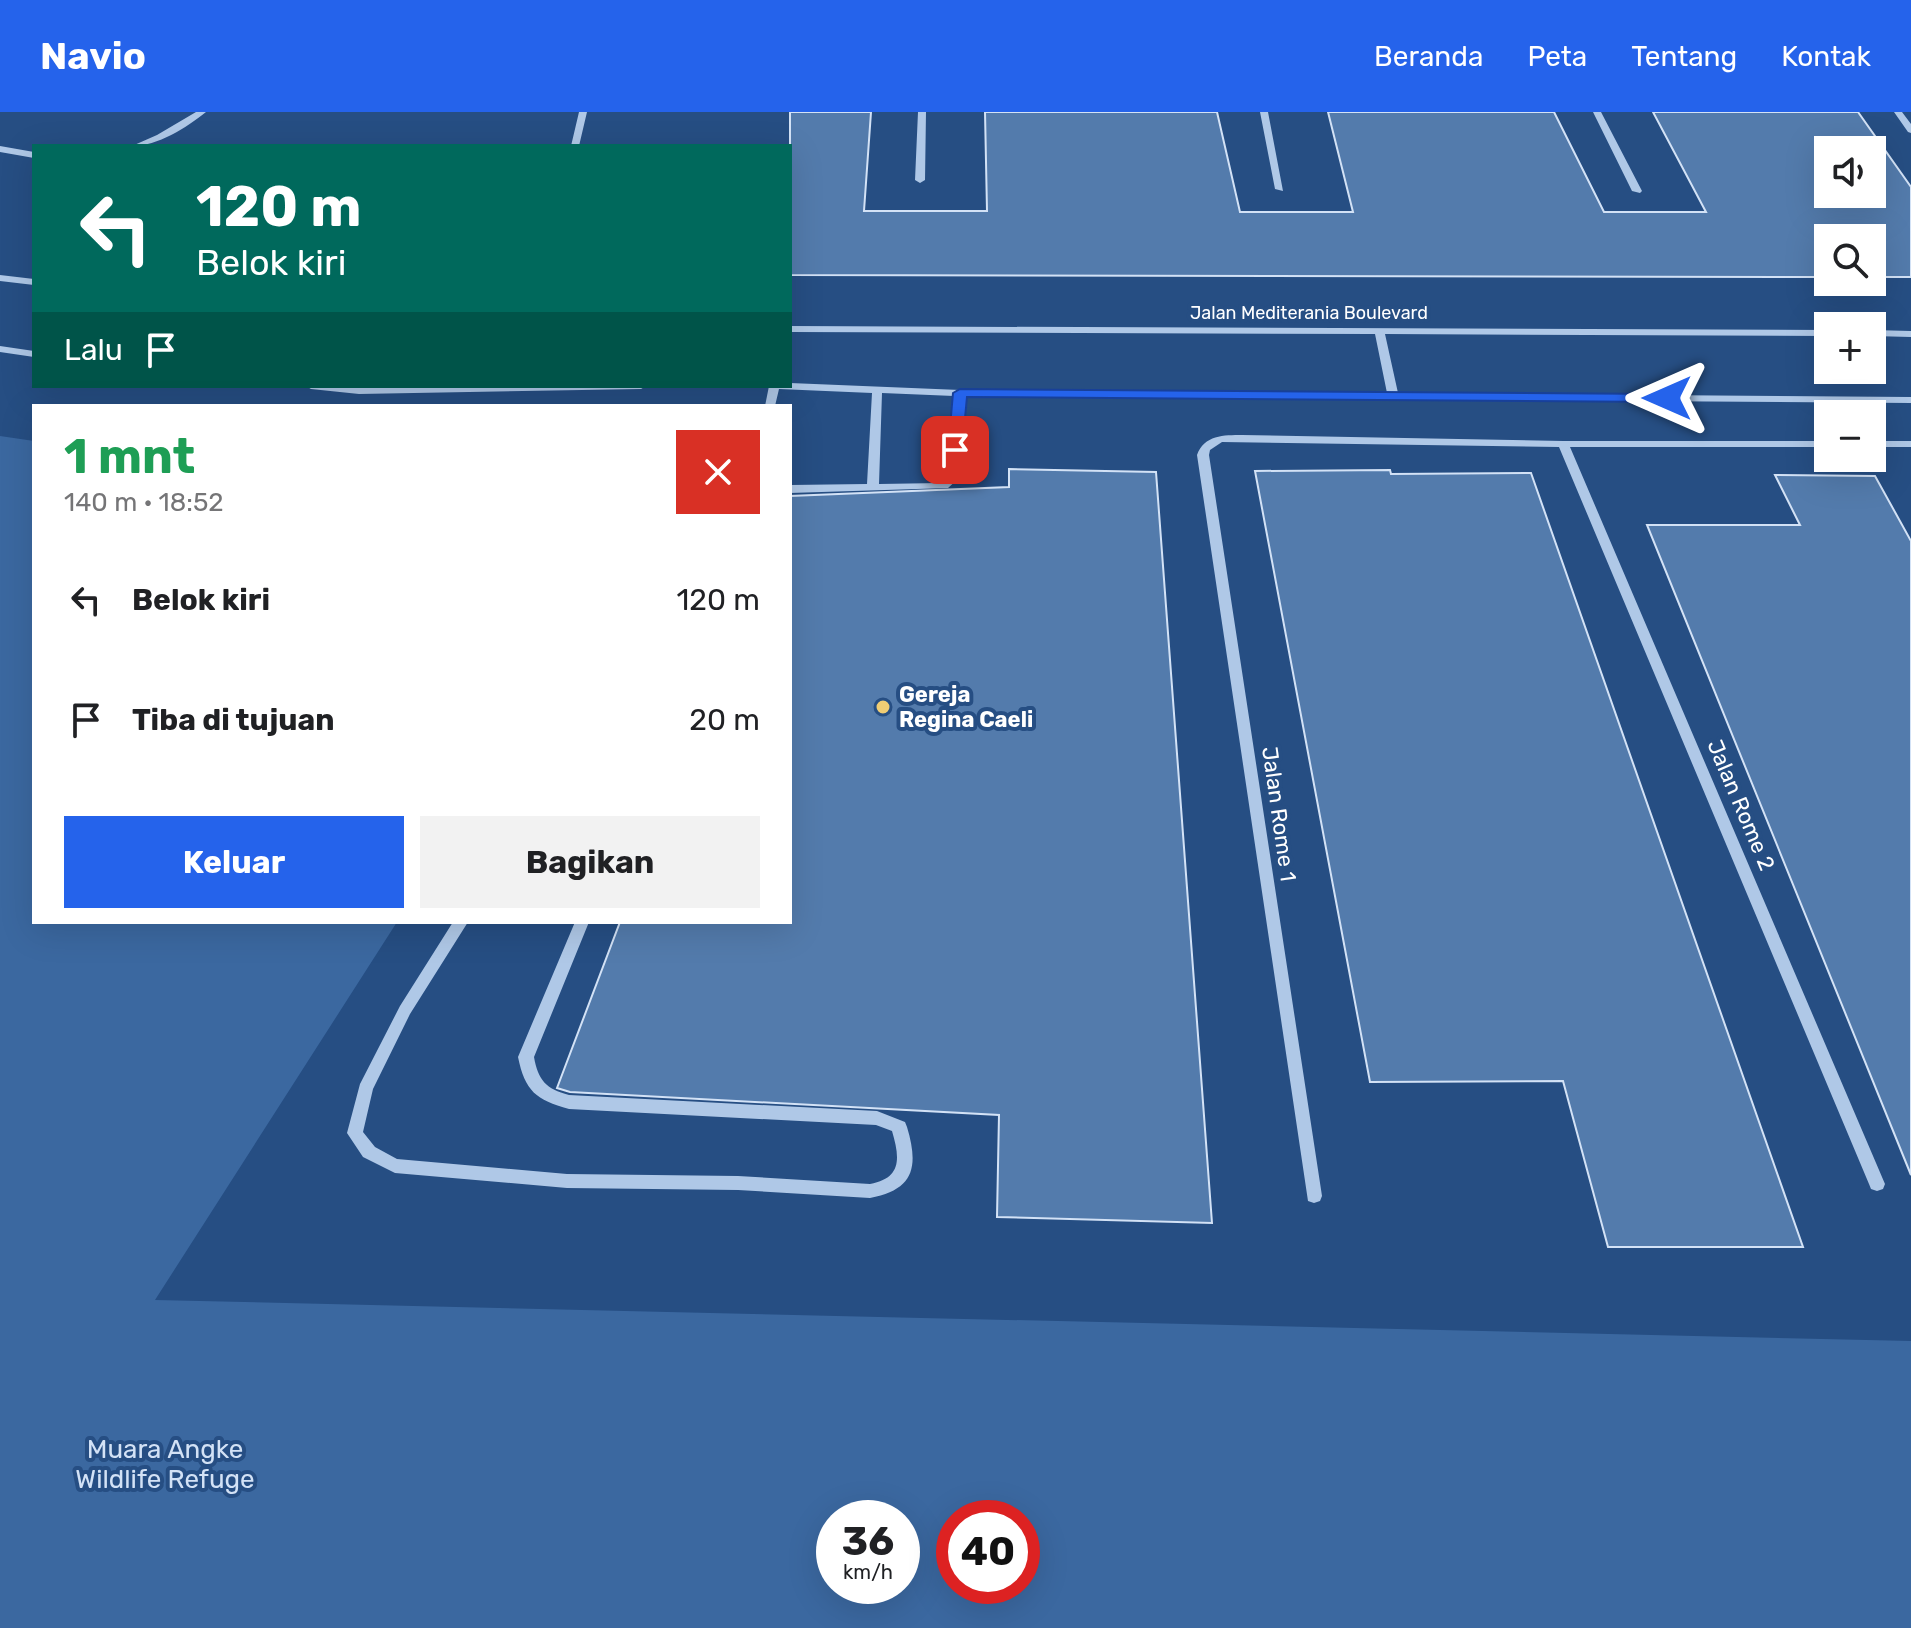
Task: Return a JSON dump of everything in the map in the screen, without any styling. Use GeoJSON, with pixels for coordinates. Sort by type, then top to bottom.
{"type":"FeatureCollection","features":[{"type":"Feature","properties":{"kind":"street"},"geometry":{"type":"LineString","coordinates":[[141,144],[160,137],[202,112]]}},
{"type":"Feature","properties":{"kind":"street"},"geometry":{"type":"LineString","coordinates":[[575,144],[583,112]]}},
{"type":"Feature","properties":{"kind":"street"},"geometry":{"type":"LineString","coordinates":[[920,180],[922,112]]}},
{"type":"Feature","properties":{"kind":"street"},"geometry":{"type":"LineString","coordinates":[[1264,112],[1280,189]]}},
{"type":"Feature","properties":{"kind":"street"},"geometry":{"type":"LineString","coordinates":[[1597,112],[1637,191]]}},
{"type":"Feature","properties":{"kind":"street"},"geometry":{"type":"LineString","coordinates":[[1898,112],[1911,130]]}},
{"type":"Feature","properties":{"kind":"street"},"geometry":{"type":"LineString","coordinates":[[0,149],[32,155]]}},
{"type":"Feature","properties":{"kind":"street"},"geometry":{"type":"LineString","coordinates":[[0,278],[32,282]]}},
{"type":"Feature","properties":{"kind":"street","name":"Jalan Mediterania Boulevard"},"geometry":{"type":"LineString","coordinates":[[792,329],[1814,333]]}},
{"type":"Feature","properties":{"kind":"street"},"geometry":{"type":"LineString","coordinates":[[1379,331],[1393,396]]}},
{"type":"Feature","properties":{"kind":"street"},"geometry":{"type":"LineString","coordinates":[[1886,333],[1911,334]]}},
{"type":"Feature","properties":{"kind":"street"},"geometry":{"type":"LineString","coordinates":[[0,349],[32,354]]}},
{"type":"Feature","properties":{"kind":"street"},"geometry":{"type":"LineString","coordinates":[[792,387],[960,393],[1911,400]]}},
{"type":"Feature","properties":{"kind":"street"},"geometry":{"type":"LineString","coordinates":[[330,388],[359,391],[528,388]]}},
{"type":"Feature","properties":{"kind":"street"},"geometry":{"type":"LineString","coordinates":[[873,485],[877,390]]}},
{"type":"Feature","properties":{"kind":"street"},"geometry":{"type":"LineString","coordinates":[[792,489],[944,486],[952,479],[960,393]]}},
{"type":"Feature","properties":{"kind":"street","name":"Jalan Rome 1"},"geometry":{"type":"LineString","coordinates":[[1314,1196],[1203,455],[1211,442],[1242,438],[1563,444]]}},
{"type":"Feature","properties":{"kind":"street"},"geometry":{"type":"LineString","coordinates":[[1563,444],[1814,444]]}},
{"type":"Feature","properties":{"kind":"street","name":"Jalan Rome 2"},"geometry":{"type":"LineString","coordinates":[[1563,444],[1877,1184]]}},
{"type":"Feature","properties":{"kind":"street"},"geometry":{"type":"LineString","coordinates":[[1886,444],[1911,444]]}},
{"type":"Feature","properties":{"kind":"street"},"geometry":{"type":"LineString","coordinates":[[460,924],[405,1010],[365,1089],[355,1133],[369,1152],[395,1166],[567,1181],[738,1183],[870,1191],[889,1189],[900,1180],[904,1172],[899,1127],[877,1118],[569,1102],[545,1096],[529,1077],[526,1057],[581,924]]}},
{"type":"Feature","properties":{"kind":"green space","name":"Muara Angke Wildlife Refuge"},"geometry":{"type":"Polygon","coordinates":[[[0,436],[32,441],[32,924],[396,924],[155,1300],[1911,1341],[1911,1628],[0,1628],[0,436]]]}},
{"type":"Feature","properties":{"kind":"building"},"geometry":{"type":"Polygon","coordinates":[[[790,112],[871,112],[864,211],[987,211],[985,112],[1217,112],[1240,212],[1353,212],[1328,112],[1554,112],[1604,212],[1706,212],[1653,112],[1858,112],[1875,136],[1814,136],[1814,208],[1886,208],[1886,152],[1911,187],[1911,277],[1886,277],[1886,224],[1814,224],[1814,277],[792,275],[790,112]]]}},
{"type":"Feature","properties":{"kind":"building"},"geometry":{"type":"Polygon","coordinates":[[[1009,469],[1156,472],[1212,1223],[997,1217],[999,1115],[570,1092],[557,1088],[619,924],[792,924],[792,496],[1009,487],[1009,469]]]}},
{"type":"Feature","properties":{"kind":"building"},"geometry":{"type":"Polygon","coordinates":[[[1390,470],[1391,474],[1531,473],[1803,1247],[1608,1247],[1563,1081],[1370,1082],[1255,471],[1390,470]]]}},
{"type":"Feature","properties":{"kind":"building"},"geometry":{"type":"Polygon","coordinates":[[[1775,475],[1875,476],[1911,541],[1911,1175],[1647,525],[1800,525],[1775,475]]]}},
{"type":"Feature","properties":{"kind":"place","name":"Gereja Regina Caeli"},"geometry":{"type":"Point","coordinates":[883,707]}},
{"type":"Feature","properties":{"kind":"route"},"geometry":{"type":"LineString","coordinates":[[955,450],[960,393],[1667,398]]}}]}
